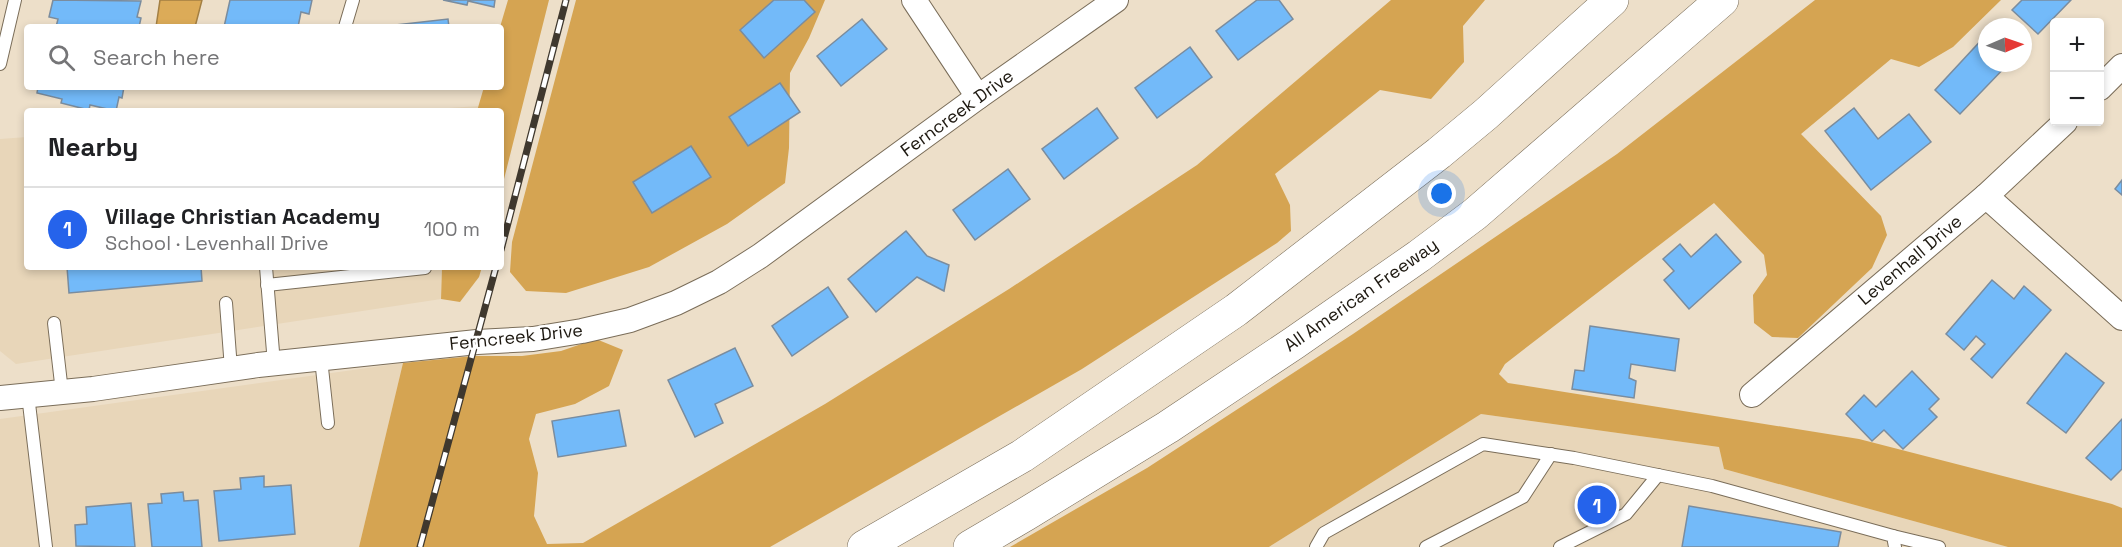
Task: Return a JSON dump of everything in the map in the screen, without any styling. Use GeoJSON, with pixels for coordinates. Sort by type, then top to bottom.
{"type":"FeatureCollection","features":[{"type":"Feature","properties":{"kind":"highway"},"geometry":{"type":"LineString","coordinates":[[864,547],[1022,456],[1236,310],[1439,153],[1486,114],[1612,0]]}},
{"type":"Feature","properties":{"kind":"highway","name":"All American Freeway"},"geometry":{"type":"LineString","coordinates":[[970,547],[1168,427],[1419,256],[1475,214],[1722,0]]}},
{"type":"Feature","properties":{"kind":"street"},"geometry":{"type":"LineString","coordinates":[[914,0],[978,97]]}},
{"type":"Feature","properties":{"kind":"street","name":"Ferncreek Drive"},"geometry":{"type":"LineString","coordinates":[[0,398],[274,364],[477,342],[543,338],[630,320],[676,303],[719,282],[760,256],[978,97],[1116,0]]}},
{"type":"Feature","properties":{"kind":"street"},"geometry":{"type":"LineString","coordinates":[[2104,84],[2122,66]]}},
{"type":"Feature","properties":{"kind":"street","name":"Levenhall Drive"},"geometry":{"type":"LineString","coordinates":[[1752,395],[1986,196],[2061,126]]}},
{"type":"Feature","properties":{"kind":"street"},"geometry":{"type":"LineString","coordinates":[[1986,196],[2122,318]]}},
{"type":"Feature","properties":{"kind":"lane"},"geometry":{"type":"LineString","coordinates":[[0,64],[15,0]]}},
{"type":"Feature","properties":{"kind":"lane"},"geometry":{"type":"LineString","coordinates":[[346,24],[353,0]]}},
{"type":"Feature","properties":{"kind":"lane"},"geometry":{"type":"LineString","coordinates":[[266,270],[274,364]]}},
{"type":"Feature","properties":{"kind":"lane"},"geometry":{"type":"LineString","coordinates":[[267,285],[406,270]]}},
{"type":"Feature","properties":{"kind":"lane"},"geometry":{"type":"LineString","coordinates":[[226,303],[231,369]]}},
{"type":"Feature","properties":{"kind":"lane"},"geometry":{"type":"LineString","coordinates":[[54,323],[62,392]]}},
{"type":"Feature","properties":{"kind":"lane"},"geometry":{"type":"LineString","coordinates":[[321,359],[328,423]]}},
{"type":"Feature","properties":{"kind":"lane"},"geometry":{"type":"LineString","coordinates":[[28,395],[46,547]]}},
{"type":"Feature","properties":{"kind":"lane"},"geometry":{"type":"LineString","coordinates":[[1316,547],[1324,533],[1483,444],[1551,454],[1712,486],[1894,541],[1939,547]]}},
{"type":"Feature","properties":{"kind":"lane"},"geometry":{"type":"LineString","coordinates":[[1426,547],[1523,497],[1551,454]]}},
{"type":"Feature","properties":{"kind":"lane"},"geometry":{"type":"LineString","coordinates":[[1560,547],[1626,514],[1658,475]]}},
{"type":"Feature","properties":{"kind":"shaded area"},"geometry":{"type":"Polygon","coordinates":[[[160,0],[202,0],[196,24],[156,24],[160,0]]]}},
{"type":"Feature","properties":{"kind":"shaded area"},"geometry":{"type":"Polygon","coordinates":[[[508,0],[549,0],[504,179],[504,108],[478,108],[483,90],[504,90],[504,24],[501,24],[508,0]]]}},
{"type":"Feature","properties":{"kind":"shaded area"},"geometry":{"type":"Polygon","coordinates":[[[576,0],[825,0],[809,38],[790,73],[789,148],[785,183],[727,224],[649,267],[566,293],[526,291],[510,272],[512,242],[576,0]]]}},
{"type":"Feature","properties":{"kind":"shaded area"},"geometry":{"type":"Polygon","coordinates":[[[1391,0],[1485,0],[1463,26],[1464,62],[1431,99],[1380,90],[1275,174],[1290,205],[1291,231],[1277,243],[1082,369],[770,547],[359,547],[403,363],[473,356],[522,356],[561,351],[596,339],[623,350],[609,386],[575,404],[536,414],[529,439],[538,473],[534,516],[547,544],[583,543],[825,404],[1009,289],[1197,165],[1391,0]]]}},
{"type":"Feature","properties":{"kind":"shaded area"},"geometry":{"type":"Polygon","coordinates":[[[1815,0],[2001,0],[1983,18],[1978,18],[1978,23],[1953,47],[1919,67],[1891,59],[1801,134],[1881,216],[1887,235],[1872,268],[1798,338],[1772,337],[1754,323],[1753,295],[1767,275],[1764,255],[1714,203],[1505,364],[1499,374],[1508,383],[1859,439],[2112,504],[2122,508],[2122,547],[2008,547],[1724,469],[1719,447],[1481,414],[1269,547],[1010,547],[1147,468],[1353,334],[1617,154],[1815,0]]]}},
{"type":"Feature","properties":{"kind":"shaded area"},"geometry":{"type":"Polygon","coordinates":[[[479,106],[478,108],[449,108],[479,106]]]}},
{"type":"Feature","properties":{"kind":"shaded area"},"geometry":{"type":"Polygon","coordinates":[[[24,137],[24,270],[442,270],[441,299],[16,364],[0,351],[0,139],[24,137]]]}},
{"type":"Feature","properties":{"kind":"shaded area"},"geometry":{"type":"Polygon","coordinates":[[[442,270],[481,270],[479,277],[460,302],[441,299],[442,270]]]}},
{"type":"Feature","properties":{"kind":"shaded area"},"geometry":{"type":"Polygon","coordinates":[[[403,363],[359,547],[0,547],[0,419],[403,363]]]}},
{"type":"Feature","properties":{"kind":"shaded area"},"geometry":{"type":"Polygon","coordinates":[[[1481,414],[1719,447],[1724,469],[2008,547],[1269,547],[1481,414]]]}},
{"type":"Feature","properties":{"kind":"building"},"geometry":{"type":"Polygon","coordinates":[[[53,0],[141,1],[137,17],[141,18],[140,24],[57,24],[58,19],[49,17],[53,0]]]}},
{"type":"Feature","properties":{"kind":"building"},"geometry":{"type":"Polygon","coordinates":[[[230,0],[312,0],[309,14],[301,12],[299,24],[225,24],[230,0]]]}},
{"type":"Feature","properties":{"kind":"building"},"geometry":{"type":"Polygon","coordinates":[[[443,0],[495,0],[494,7],[468,1],[467,5],[443,0]]]}},
{"type":"Feature","properties":{"kind":"building"},"geometry":{"type":"Polygon","coordinates":[[[774,0],[804,0],[815,12],[764,58],[740,30],[774,0]]]}},
{"type":"Feature","properties":{"kind":"building"},"geometry":{"type":"Polygon","coordinates":[[[1257,0],[1279,0],[1293,19],[1238,60],[1216,31],[1257,0]]]}},
{"type":"Feature","properties":{"kind":"building"},"geometry":{"type":"Polygon","coordinates":[[[2022,0],[2071,0],[2054,18],[2050,18],[2050,22],[2038,34],[2032,28],[2032,18],[2021,18],[2012,10],[2022,0]]]}},
{"type":"Feature","properties":{"kind":"building"},"geometry":{"type":"Polygon","coordinates":[[[448,19],[449,24],[404,24],[448,19]]]}},
{"type":"Feature","properties":{"kind":"building"},"geometry":{"type":"Polygon","coordinates":[[[862,19],[887,49],[841,86],[817,56],[862,19]]]}},
{"type":"Feature","properties":{"kind":"building"},"geometry":{"type":"Polygon","coordinates":[[[1978,44],[1978,72],[2000,72],[1960,114],[1935,90],[1978,44]]]}},
{"type":"Feature","properties":{"kind":"building"},"geometry":{"type":"Polygon","coordinates":[[[1190,47],[1212,77],[1157,118],[1135,88],[1190,47]]]}},
{"type":"Feature","properties":{"kind":"building"},"geometry":{"type":"Polygon","coordinates":[[[780,83],[800,112],[748,146],[729,117],[780,83]]]}},
{"type":"Feature","properties":{"kind":"building"},"geometry":{"type":"Polygon","coordinates":[[[38,90],[123,90],[117,108],[90,105],[89,108],[81,108],[61,103],[62,99],[37,93],[38,90]]]}},
{"type":"Feature","properties":{"kind":"building"},"geometry":{"type":"Polygon","coordinates":[[[1097,108],[1118,138],[1064,179],[1042,149],[1097,108]]]}},
{"type":"Feature","properties":{"kind":"building"},"geometry":{"type":"Polygon","coordinates":[[[1854,108],[1878,139],[1909,114],[1931,142],[1871,190],[1825,131],[1854,108]]]}},
{"type":"Feature","properties":{"kind":"building"},"geometry":{"type":"Polygon","coordinates":[[[691,146],[711,177],[652,213],[633,182],[691,146]]]}},
{"type":"Feature","properties":{"kind":"building"},"geometry":{"type":"Polygon","coordinates":[[[1008,169],[1030,199],[975,240],[953,210],[1008,169]]]}},
{"type":"Feature","properties":{"kind":"building"},"geometry":{"type":"Polygon","coordinates":[[[2122,180],[2122,195],[2115,189],[2122,180]]]}},
{"type":"Feature","properties":{"kind":"building"},"geometry":{"type":"Polygon","coordinates":[[[906,231],[927,256],[949,265],[944,291],[917,277],[876,312],[848,279],[906,231]]]}},
{"type":"Feature","properties":{"kind":"building"},"geometry":{"type":"Polygon","coordinates":[[[1716,234],[1741,262],[1689,309],[1664,280],[1674,271],[1663,259],[1680,244],[1691,257],[1716,234]]]}},
{"type":"Feature","properties":{"kind":"building"},"geometry":{"type":"Polygon","coordinates":[[[67,270],[201,270],[202,281],[69,293],[67,270]]]}},
{"type":"Feature","properties":{"kind":"building"},"geometry":{"type":"Polygon","coordinates":[[[1992,280],[2014,299],[2024,286],[2051,310],[1992,378],[1971,359],[1985,344],[1976,336],[1964,350],[1946,334],[1992,280]]]}},
{"type":"Feature","properties":{"kind":"building"},"geometry":{"type":"Polygon","coordinates":[[[828,287],[848,317],[792,356],[772,326],[828,287]]]}},
{"type":"Feature","properties":{"kind":"building"},"geometry":{"type":"Polygon","coordinates":[[[1590,326],[1679,339],[1675,371],[1631,364],[1629,378],[1636,381],[1634,398],[1572,389],[1575,370],[1584,371],[1590,326]]]}},
{"type":"Feature","properties":{"kind":"building"},"geometry":{"type":"Polygon","coordinates":[[[735,348],[753,386],[715,404],[723,423],[695,437],[668,380],[735,348]]]}},
{"type":"Feature","properties":{"kind":"building"},"geometry":{"type":"Polygon","coordinates":[[[2066,353],[2104,383],[2066,433],[2027,403],[2066,353]]]}},
{"type":"Feature","properties":{"kind":"building"},"geometry":{"type":"Polygon","coordinates":[[[1912,371],[1939,399],[1929,409],[1937,417],[1903,449],[1884,430],[1872,441],[1846,414],[1864,395],[1876,407],[1912,371]]]}},
{"type":"Feature","properties":{"kind":"building"},"geometry":{"type":"Polygon","coordinates":[[[619,410],[626,446],[558,457],[552,421],[619,410]]]}},
{"type":"Feature","properties":{"kind":"building"},"geometry":{"type":"Polygon","coordinates":[[[2122,419],[2122,469],[2111,480],[2086,458],[2122,419]]]}},
{"type":"Feature","properties":{"kind":"building"},"geometry":{"type":"Polygon","coordinates":[[[264,476],[264,487],[291,485],[295,534],[219,541],[214,491],[241,489],[240,478],[264,476]]]}},
{"type":"Feature","properties":{"kind":"building"},"geometry":{"type":"Polygon","coordinates":[[[183,492],[184,501],[198,500],[202,547],[152,547],[148,504],[162,503],[161,494],[183,492]]]}},
{"type":"Feature","properties":{"kind":"building"},"geometry":{"type":"Polygon","coordinates":[[[131,503],[135,547],[76,546],[75,525],[87,524],[86,507],[131,503]]]}},
{"type":"Feature","properties":{"kind":"building"},"geometry":{"type":"Polygon","coordinates":[[[1689,506],[1841,532],[1838,547],[1682,547],[1689,506]]]}},
{"type":"Feature","properties":{"kind":"railway"},"geometry":{"type":"LineString","coordinates":[[504,238],[566,0]]}},
{"type":"Feature","properties":{"kind":"railway"},"geometry":{"type":"LineString","coordinates":[[420,547],[495,270]]}},
{"type":"Feature","properties":{"kind":"place","name":"Village Christian Academy"},"geometry":{"type":"Point","coordinates":[1597,505]}}]}
